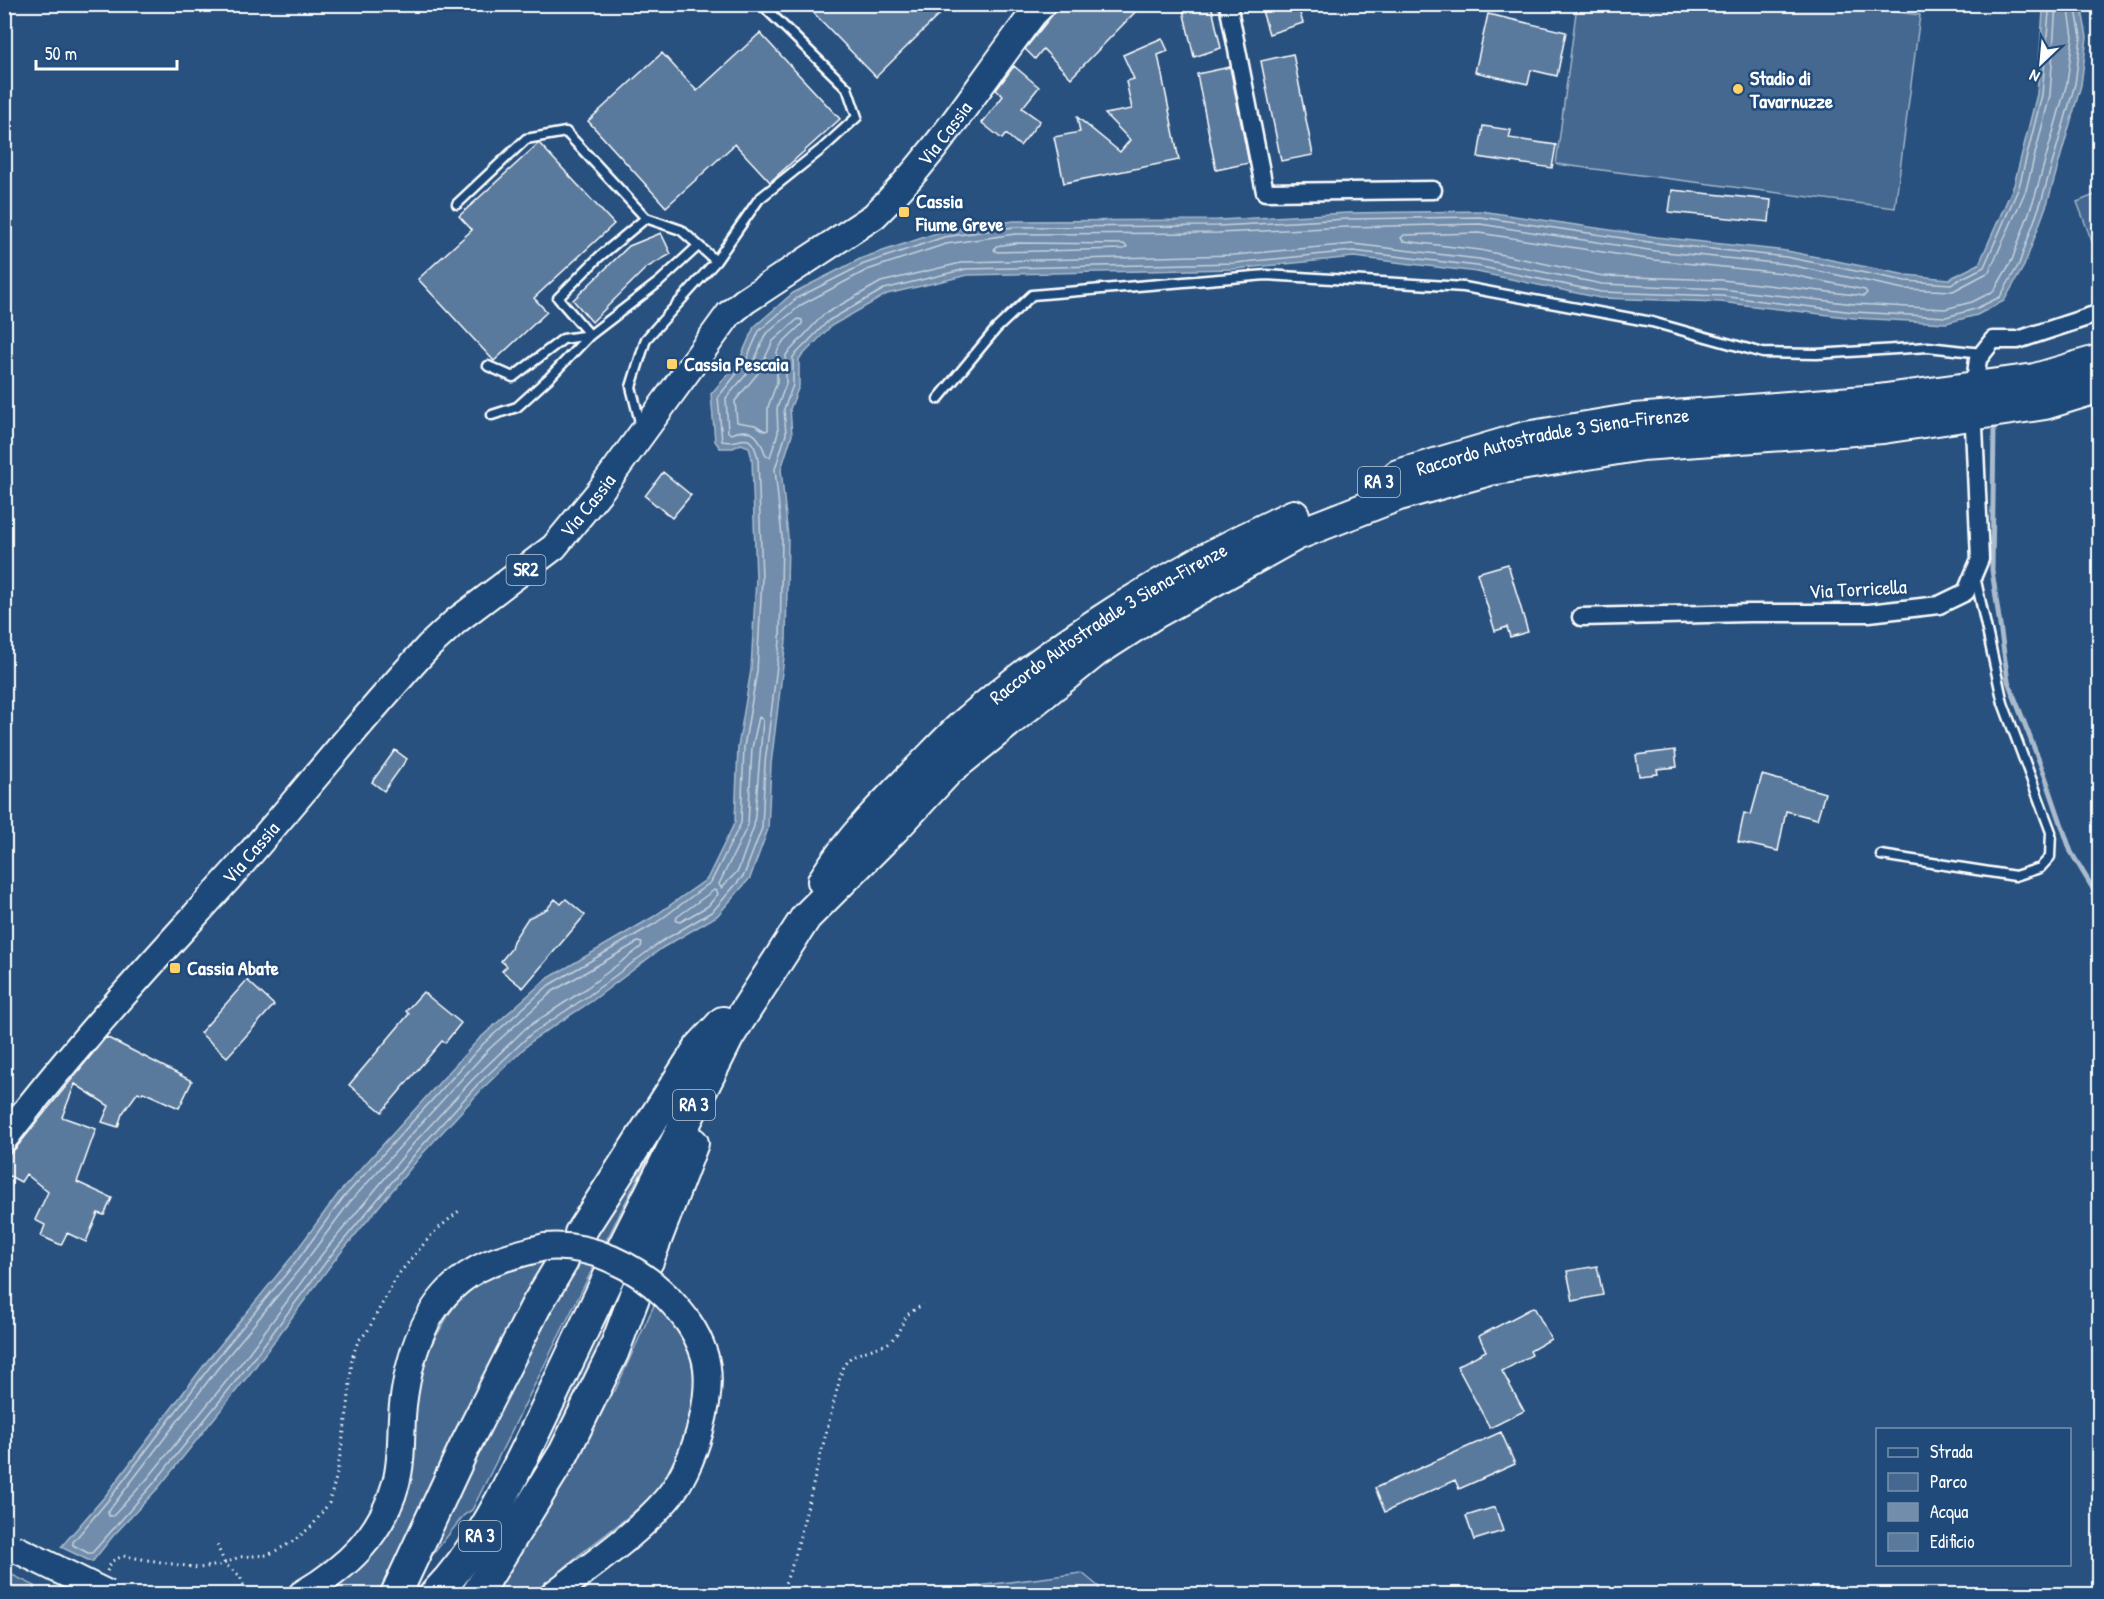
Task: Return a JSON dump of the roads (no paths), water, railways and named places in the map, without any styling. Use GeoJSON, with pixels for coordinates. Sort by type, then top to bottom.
{"type":"FeatureCollection","features":[{"type":"Feature","properties":{"kind":"highway","name":"Raccordo Autostradale 3 Siena-Firenze"},"geometry":{"type":"LineString","coordinates":[[806,917],[813,897],[837,859],[868,820],[962,726],[1018,680],[1138,597],[1243,539],[1321,504],[1410,471],[1526,437],[1635,418],[1878,400],[2035,380],[2100,360]]}},
{"type":"Feature","properties":{"kind":"highway","name":"Raccordo Autostradale 3 Siena-Firenze"},"geometry":{"type":"LineString","coordinates":[[636,1254],[729,1036],[806,917],[949,770],[1095,652],[1154,614],[1296,535],[1399,495],[1490,470],[1642,445],[1884,428],[2044,404],[2100,387]]}},
{"type":"Feature","properties":{"kind":"highway"},"geometry":{"type":"LineString","coordinates":[[580,1233],[699,1048],[771,968]]}},
{"type":"Feature","properties":{"kind":"highway"},"geometry":{"type":"LineString","coordinates":[[397,1590],[464,1448],[531,1316],[554,1254]]}},
{"type":"Feature","properties":{"kind":"highway","name":"RA 3"},"geometry":{"type":"LineString","coordinates":[[435,1594],[472,1550],[493,1513],[609,1276]]}},
{"type":"Feature","properties":{"kind":"highway"},"geometry":{"type":"LineString","coordinates":[[477,1594],[564,1453],[613,1353],[636,1292]]}},
{"type":"Feature","properties":{"kind":"main road","name":"Via Cassia"},"geometry":{"type":"LineString","coordinates":[[4,1139],[40,1091],[101,1018],[237,868],[429,646],[456,621],[554,547],[600,491],[729,314],[745,301],[874,216],[891,199],[931,151],[1036,8]]}},
{"type":"Feature","properties":{"kind":"main road"},"geometry":{"type":"LineString","coordinates":[[302,1594],[345,1565],[379,1523],[396,1482],[403,1405],[413,1355],[422,1328],[436,1306],[460,1281],[487,1265],[554,1254],[558,1246],[576,1248],[612,1259],[645,1277],[667,1297],[691,1323],[705,1356],[708,1389],[701,1428],[687,1467],[668,1499],[645,1522],[554,1594]]}},
{"type":"Feature","properties":{"kind":"main road"},"geometry":{"type":"LineString","coordinates":[[7,1545],[106,1586]]}},
{"type":"Feature","properties":{"kind":"street"},"geometry":{"type":"LineString","coordinates":[[1228,4],[1265,192],[1433,190]]}},
{"type":"Feature","properties":{"kind":"street"},"geometry":{"type":"LineString","coordinates":[[1976,374],[1978,359],[1993,339],[2018,340],[2100,313]]}},
{"type":"Feature","properties":{"kind":"street","name":"Via Torricella"},"geometry":{"type":"LineString","coordinates":[[1581,617],[1869,613],[1939,605],[1966,592],[1980,559],[1974,428]]}},
{"type":"Feature","properties":{"kind":"lane"},"geometry":{"type":"LineString","coordinates":[[642,432],[631,387],[646,339],[716,261],[759,199],[823,148],[857,117],[848,88],[760,4]]}},
{"type":"Feature","properties":{"kind":"lane"},"geometry":{"type":"LineString","coordinates":[[458,204],[526,139],[566,132],[646,218],[681,230],[716,261]]}},
{"type":"Feature","properties":{"kind":"lane"},"geometry":{"type":"LineString","coordinates":[[590,335],[558,298],[599,257],[646,218]]}},
{"type":"Feature","properties":{"kind":"lane"},"geometry":{"type":"LineString","coordinates":[[492,415],[517,407],[549,378],[590,335],[659,282],[698,246]]}},
{"type":"Feature","properties":{"kind":"lane"},"geometry":{"type":"LineString","coordinates":[[938,399],[996,329],[1032,295],[1266,275],[1464,287],[1652,322],[1763,353],[1817,354],[1928,347],[1982,353]]}},
{"type":"Feature","properties":{"kind":"lane"},"geometry":{"type":"LineString","coordinates":[[488,366],[513,377],[563,339],[590,335]]}},
{"type":"Feature","properties":{"kind":"lane"},"geometry":{"type":"LineString","coordinates":[[1881,855],[2015,876],[2040,868],[2050,857],[2051,832],[2003,703],[1974,573]]}},
{"type":"Feature","properties":{"kind":"water"},"geometry":{"type":"Polygon","coordinates":[[[2042,5],[2081,5],[2087,37],[2081,85],[2048,201],[2024,266],[2004,301],[1977,315],[1946,323],[1854,318],[1720,302],[1600,298],[1477,272],[1354,257],[1235,269],[968,275],[887,294],[831,326],[799,359],[799,386],[790,409],[792,435],[781,469],[788,537],[786,641],[771,764],[768,829],[750,878],[717,916],[662,948],[592,1001],[534,1039],[483,1088],[424,1152],[333,1262],[252,1371],[159,1487],[92,1562],[61,1547],[106,1495],[208,1360],[291,1258],[338,1194],[478,1040],[545,980],[653,917],[707,879],[735,822],[738,747],[751,670],[756,579],[752,459],[749,447],[741,444],[733,448],[720,448],[715,441],[711,394],[739,361],[754,327],[793,293],[862,258],[943,231],[1014,221],[1218,220],[1348,213],[1481,211],[1657,237],[1787,251],[1906,275],[1949,279],[1979,264],[2014,185],[2037,94],[2042,5]]]}},
{"type":"Feature","properties":{"kind":"waterway"},"geometry":{"type":"LineString","coordinates":[[1994,428],[1992,570],[2008,681],[2045,776],[2071,852],[2095,892],[2100,919]]}},
{"type":"Feature","properties":{"kind":"place","name":"Stadio di Tavarnuzze"},"geometry":{"type":"Point","coordinates":[1738,89]}},
{"type":"Feature","properties":{"kind":"place","name":"Cassia Fiume Greve"},"geometry":{"type":"Point","coordinates":[904,212]}},
{"type":"Feature","properties":{"kind":"place","name":"Cassia Pescaia"},"geometry":{"type":"Point","coordinates":[672,364]}},
{"type":"Feature","properties":{"kind":"place","name":"Cassia Abate"},"geometry":{"type":"Point","coordinates":[175,968]}}]}
